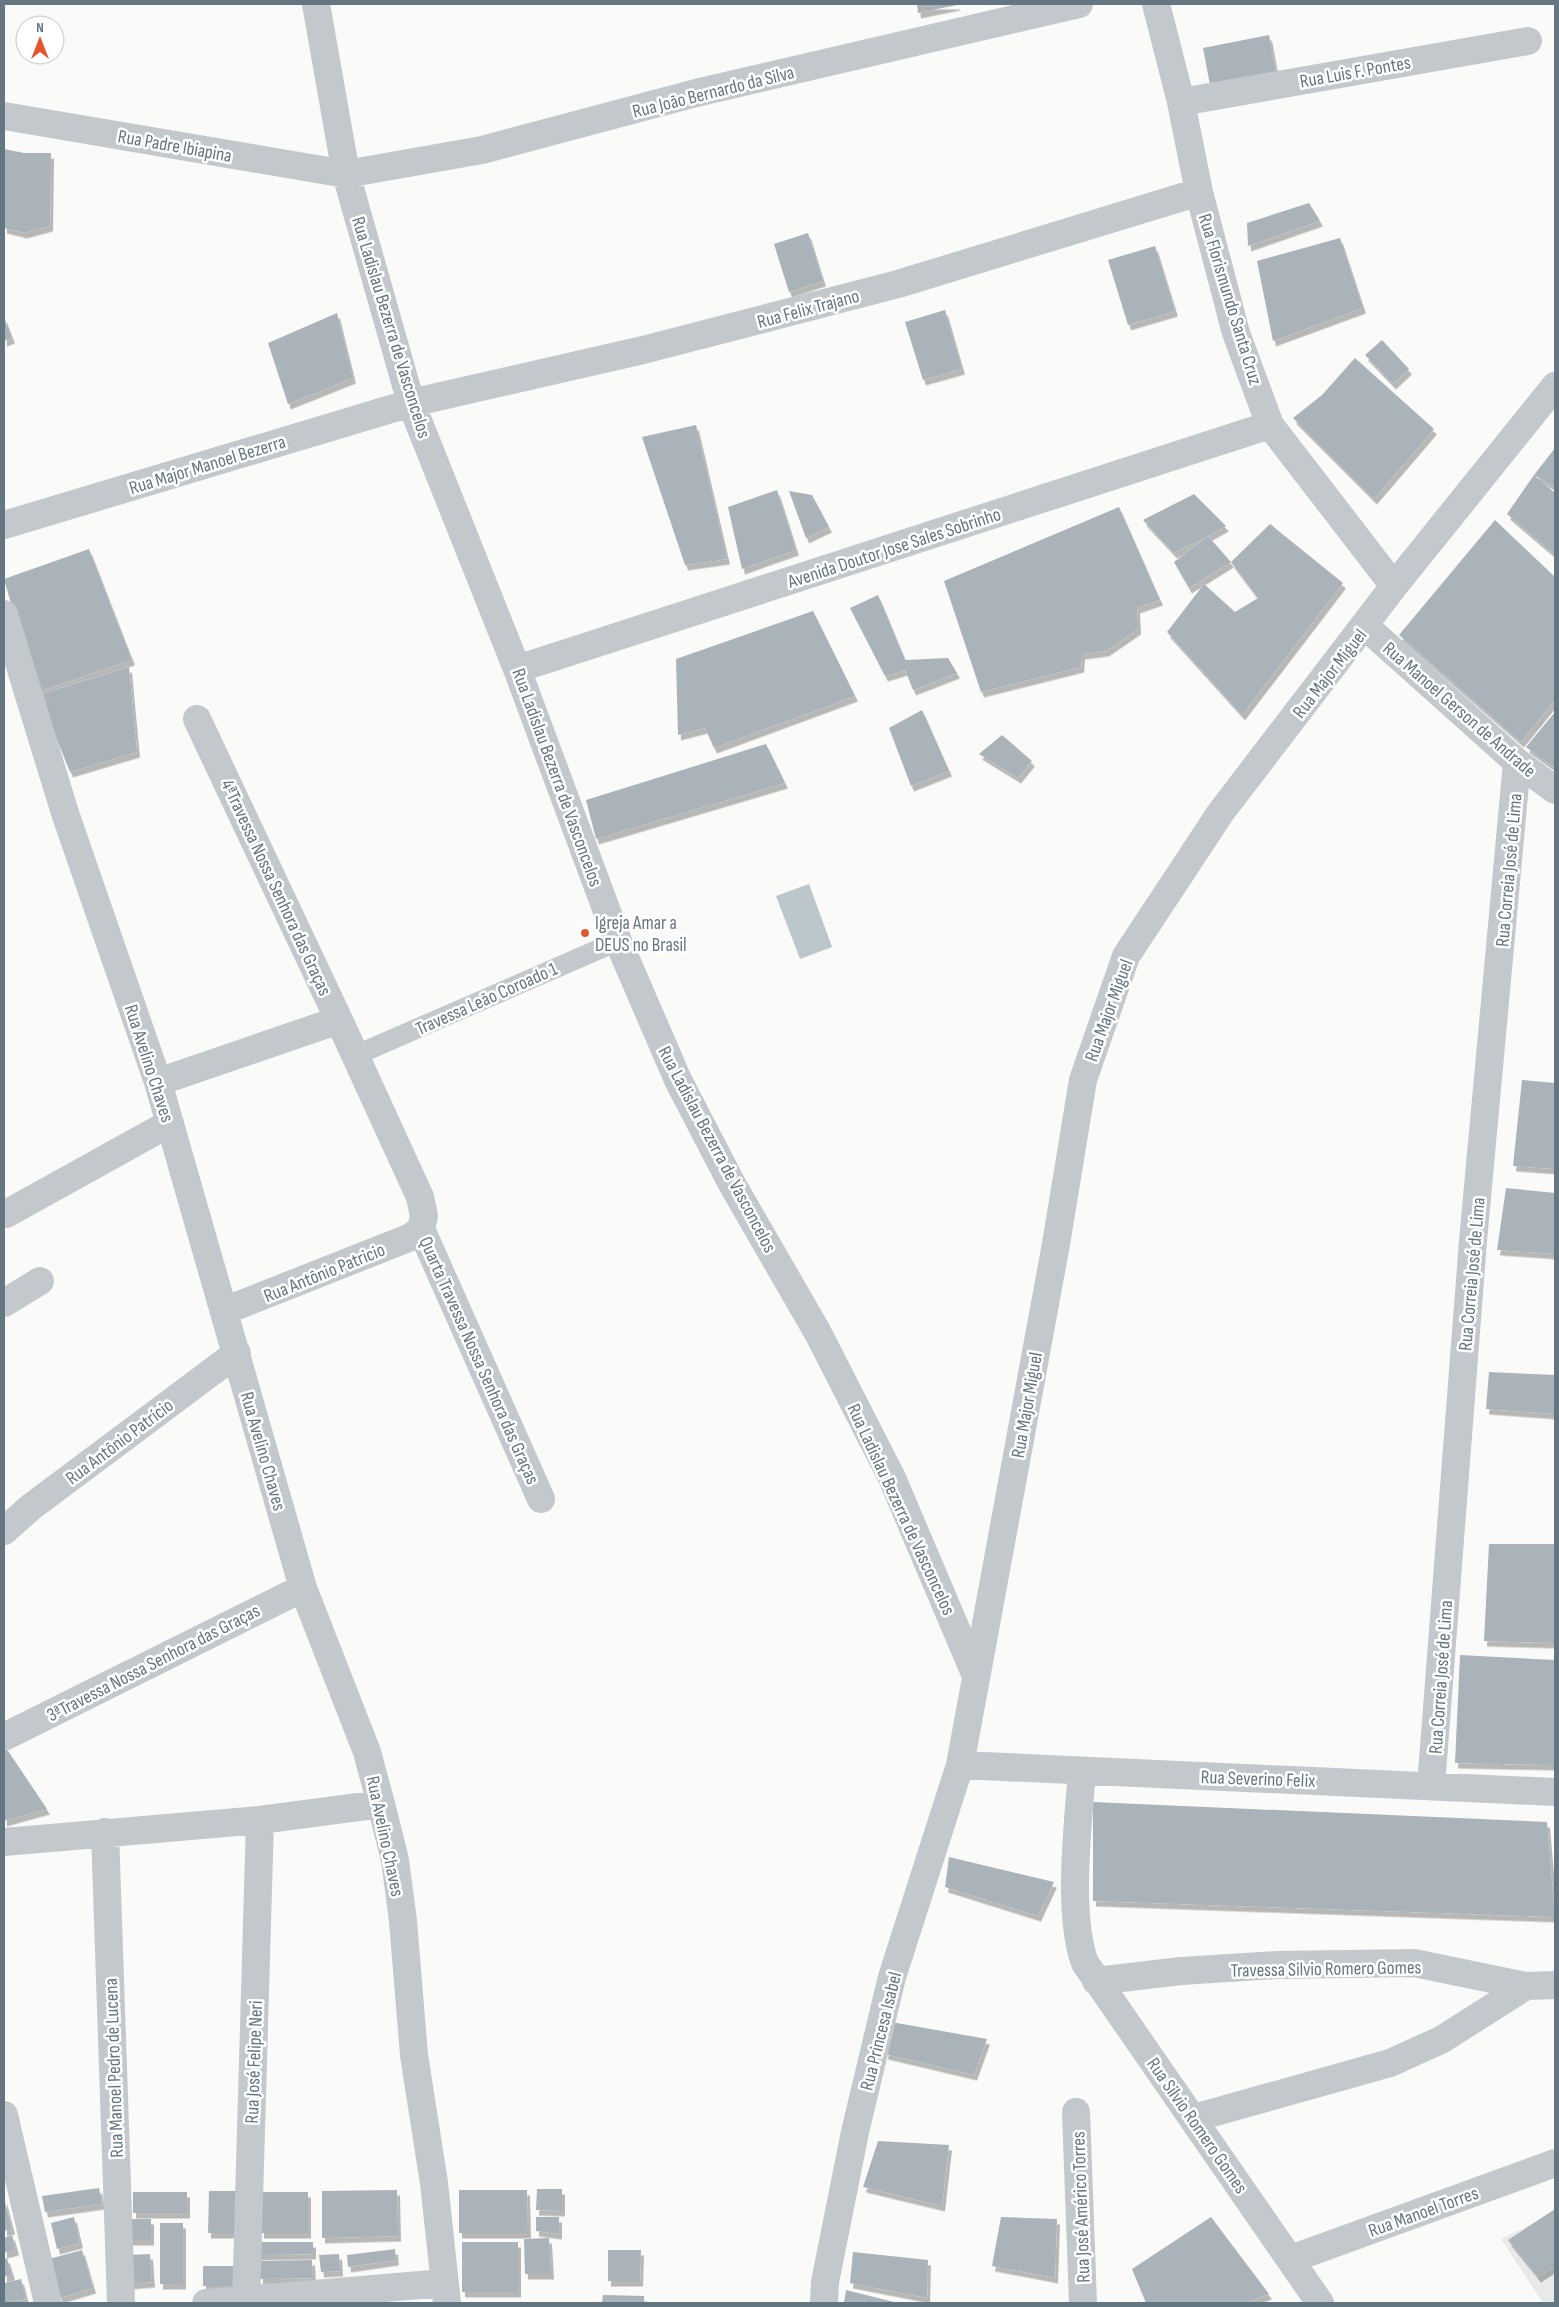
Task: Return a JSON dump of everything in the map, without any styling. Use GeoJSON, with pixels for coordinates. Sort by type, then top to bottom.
{"type":"FeatureCollection","features":[{"type":"Feature","properties":{"kind":"street","name":"Rua Ladislau Bezerra de Vasconcelos"},"geometry":{"type":"LineString","coordinates":[[316,4],[346,174],[411,403],[517,669],[618,941],[678,1080],[732,1184],[818,1334],[892,1478],[976,1676]]}},
{"type":"Feature","properties":{"kind":"street","name":"Rua João Bernardo da Silva"},"geometry":{"type":"LineString","coordinates":[[346,174],[482,150],[696,93],[1079,4]]}},
{"type":"Feature","properties":{"kind":"street","name":"Rua Florismundo Santa Cruz"},"geometry":{"type":"LineString","coordinates":[[1156,4],[1181,102],[1199,192],[1236,333],[1270,425],[1394,586]]}},
{"type":"Feature","properties":{"kind":"street","name":"Rua Luis F. Pontes"},"geometry":{"type":"LineString","coordinates":[[1181,102],[1528,41]]}},
{"type":"Feature","properties":{"kind":"street","name":"Rua Padre Ibiapina"},"geometry":{"type":"LineString","coordinates":[[4,116],[346,174]]}},
{"type":"Feature","properties":{"kind":"street","name":"Rua Felix Trajano"},"geometry":{"type":"LineString","coordinates":[[411,403],[643,350],[898,284],[1199,192]]}},
{"type":"Feature","properties":{"kind":"street","name":"Rua Major Miguel"},"geometry":{"type":"LineString","coordinates":[[960,1765],[1056,1244],[1083,1080],[1126,956],[1221,812],[1394,586],[1555,386]]}},
{"type":"Feature","properties":{"kind":"street","name":"Rua Major Manoel Bezerra"},"geometry":{"type":"LineString","coordinates":[[4,525],[411,403]]}},
{"type":"Feature","properties":{"kind":"street","name":"Avenida Doutor Jose Sales Sobrinho"},"geometry":{"type":"LineString","coordinates":[[517,669],[1270,425]]}},
{"type":"Feature","properties":{"kind":"street","name":"Rua Avelino Chaves"},"geometry":{"type":"LineString","coordinates":[[4,614],[65,813],[158,1082],[303,1588],[367,1752],[381,1804],[395,1860],[402,1912],[414,2055],[434,2183],[446,2293]]}},
{"type":"Feature","properties":{"kind":"street","name":"Rua Manoel Gerson de Andrade"},"geometry":{"type":"LineString","coordinates":[[1365,626],[1518,762],[1555,790]]}},
{"type":"Feature","properties":{"kind":"street","name":"4ªTravessa Nossa Senhora das Graças"},"geometry":{"type":"LineString","coordinates":[[197,720],[339,1020],[354,1056]]}},
{"type":"Feature","properties":{"kind":"street","name":"Rua Correia José de Lima"},"geometry":{"type":"LineString","coordinates":[[1431,1786],[1474,1241],[1518,762]]}},
{"type":"Feature","properties":{"kind":"street"},"geometry":{"type":"LineString","coordinates":[[158,1082],[339,1020]]}},
{"type":"Feature","properties":{"kind":"street","name":"Quarta Travessa Nossa Senhora das Graças"},"geometry":{"type":"LineString","coordinates":[[354,1056],[420,1196],[424,1216],[421,1229],[541,1499]]}},
{"type":"Feature","properties":{"kind":"street"},"geometry":{"type":"LineString","coordinates":[[6,1214],[170,1123]]}},
{"type":"Feature","properties":{"kind":"street","name":"Rua Antônio Patricio"},"geometry":{"type":"LineString","coordinates":[[224,1311],[402,1240],[421,1229]]}},
{"type":"Feature","properties":{"kind":"street"},"geometry":{"type":"LineString","coordinates":[[4,1303],[40,1281]]}},
{"type":"Feature","properties":{"kind":"street","name":"Rua Antônio Patrício"},"geometry":{"type":"LineString","coordinates":[[4,1531],[31,1507],[237,1353]]}},
{"type":"Feature","properties":{"kind":"street","name":"3ªTravessa Nossa Senhora das Graças"},"geometry":{"type":"LineString","coordinates":[[4,1737],[303,1588]]}},
{"type":"Feature","properties":{"kind":"street","name":"Rua Severino Felix"},"geometry":{"type":"LineString","coordinates":[[960,1765],[1555,1792]]}},
{"type":"Feature","properties":{"kind":"street","name":"Rua Princesa Isabel"},"geometry":{"type":"LineString","coordinates":[[824,2303],[825,2282],[855,2132],[892,1977],[960,1765]]}},
{"type":"Feature","properties":{"kind":"street","name":"Rua Silvio Romero Gomes"},"geometry":{"type":"LineString","coordinates":[[1082,1771],[1076,1888],[1079,1946],[1085,1963],[1194,2118],[1320,2303]]}},
{"type":"Feature","properties":{"kind":"street"},"geometry":{"type":"LineString","coordinates":[[4,1842],[260,1820],[381,1804]]}},
{"type":"Feature","properties":{"kind":"street","name":"Rua José Felipe Neri"},"geometry":{"type":"LineString","coordinates":[[246,2302],[260,1820]]}},
{"type":"Feature","properties":{"kind":"street","name":"Rua Manoel Pedro de Lucena"},"geometry":{"type":"LineString","coordinates":[[105,1832],[121,2303]]}},
{"type":"Feature","properties":{"kind":"street","name":"Travessa Silvio Romero Gomes"},"geometry":{"type":"LineString","coordinates":[[1096,1981],[1180,1972],[1277,1965],[1414,1963],[1526,1986],[1555,1985]]}},
{"type":"Feature","properties":{"kind":"street"},"geometry":{"type":"LineString","coordinates":[[1194,2118],[1390,2063],[1441,2040],[1526,1986]]}},
{"type":"Feature","properties":{"kind":"street","name":"Rua José Américo Torres"},"geometry":{"type":"LineString","coordinates":[[1076,2112],[1083,2303]]}},
{"type":"Feature","properties":{"kind":"street"},"geometry":{"type":"LineString","coordinates":[[4,2115],[48,2303]]}},
{"type":"Feature","properties":{"kind":"street","name":"Rua Manoel Torres"},"geometry":{"type":"LineString","coordinates":[[1291,2259],[1555,2163]]}},
{"type":"Feature","properties":{"kind":"street"},"geometry":{"type":"LineString","coordinates":[[206,2303],[446,2293]]}},
{"type":"Feature","properties":{"kind":"lane","name":"Travessa Leão Coroado 1"},"geometry":{"type":"LineString","coordinates":[[354,1056],[618,941]]}},
{"type":"Feature","properties":{"kind":"shaded area"},"geometry":{"type":"Polygon","coordinates":[[[809,884],[832,947],[800,959],[776,896],[809,884]]]}},
{"type":"Feature","properties":{"kind":"shaded area"},"geometry":{"type":"Polygon","coordinates":[[[1555,2213],[1555,2303],[1543,2303],[1501,2239],[1555,2213]]]}},
{"type":"Feature","properties":{"kind":"building"},"geometry":{"type":"Polygon","coordinates":[[[917,4],[957,4],[957,5],[918,13],[917,4]]]}},
{"type":"Feature","properties":{"kind":"building"},"geometry":{"type":"Polygon","coordinates":[[[1269,35],[1276,73],[1210,85],[1203,48],[1269,35]]]}},
{"type":"Feature","properties":{"kind":"building"},"geometry":{"type":"Polygon","coordinates":[[[4,149],[24,153],[51,153],[50,226],[24,233],[4,228],[4,149]]]}},
{"type":"Feature","properties":{"kind":"building"},"geometry":{"type":"Polygon","coordinates":[[[1309,203],[1320,221],[1248,246],[1247,223],[1309,203]]]}},
{"type":"Feature","properties":{"kind":"building"},"geometry":{"type":"Polygon","coordinates":[[[808,233],[823,281],[789,292],[774,244],[808,233]]]}},
{"type":"Feature","properties":{"kind":"building"},"geometry":{"type":"Polygon","coordinates":[[[1340,238],[1363,308],[1273,341],[1257,261],[1340,238]]]}},
{"type":"Feature","properties":{"kind":"building"},"geometry":{"type":"Polygon","coordinates":[[[1155,246],[1175,311],[1128,325],[1108,260],[1155,246]]]}},
{"type":"Feature","properties":{"kind":"building"},"geometry":{"type":"Polygon","coordinates":[[[945,310],[962,369],[923,380],[905,322],[945,310]]]}},
{"type":"Feature","properties":{"kind":"building"},"geometry":{"type":"Polygon","coordinates":[[[337,313],[353,378],[288,404],[268,343],[337,313]]]}},
{"type":"Feature","properties":{"kind":"building"},"geometry":{"type":"Polygon","coordinates":[[[4,317],[12,338],[4,341],[4,317]]]}},
{"type":"Feature","properties":{"kind":"building"},"geometry":{"type":"Polygon","coordinates":[[[1382,340],[1409,369],[1393,384],[1365,355],[1382,340]]]}},
{"type":"Feature","properties":{"kind":"building"},"geometry":{"type":"Polygon","coordinates":[[[1355,358],[1434,429],[1374,499],[1293,418],[1322,395],[1355,358]]]}},
{"type":"Feature","properties":{"kind":"building"},"geometry":{"type":"Polygon","coordinates":[[[696,425],[727,559],[685,565],[642,437],[696,425]]]}},
{"type":"Feature","properties":{"kind":"building"},"geometry":{"type":"Polygon","coordinates":[[[1555,448],[1555,487],[1534,475],[1555,448]]]}},
{"type":"Feature","properties":{"kind":"building"},"geometry":{"type":"Polygon","coordinates":[[[1534,475],[1555,493],[1555,555],[1507,514],[1534,475]]]}},
{"type":"Feature","properties":{"kind":"building"},"geometry":{"type":"Polygon","coordinates":[[[777,490],[796,550],[742,569],[728,507],[777,490]]]}},
{"type":"Feature","properties":{"kind":"building"},"geometry":{"type":"Polygon","coordinates":[[[789,491],[812,495],[829,527],[806,538],[789,491]]]}},
{"type":"Feature","properties":{"kind":"building"},"geometry":{"type":"Polygon","coordinates":[[[1194,494],[1226,526],[1174,553],[1143,520],[1194,494]]]}},
{"type":"Feature","properties":{"kind":"building"},"geometry":{"type":"Polygon","coordinates":[[[1119,507],[1160,600],[1137,608],[1138,629],[1106,651],[1082,654],[1081,667],[981,692],[944,581],[1119,507]]]}},
{"type":"Feature","properties":{"kind":"building"},"geometry":{"type":"Polygon","coordinates":[[[1495,520],[1555,577],[1555,700],[1521,742],[1399,635],[1495,520]]]}},
{"type":"Feature","properties":{"kind":"building"},"geometry":{"type":"Polygon","coordinates":[[[1270,524],[1343,583],[1242,715],[1167,632],[1204,584],[1235,612],[1258,598],[1231,562],[1270,524]]]}},
{"type":"Feature","properties":{"kind":"building"},"geometry":{"type":"Polygon","coordinates":[[[1208,536],[1231,562],[1189,588],[1174,562],[1208,536]]]}},
{"type":"Feature","properties":{"kind":"building"},"geometry":{"type":"Polygon","coordinates":[[[89,549],[132,660],[43,690],[35,688],[4,579],[89,549]]]}},
{"type":"Feature","properties":{"kind":"building"},"geometry":{"type":"Polygon","coordinates":[[[878,595],[905,660],[948,658],[957,673],[913,690],[905,670],[885,676],[850,608],[878,595]]]}},
{"type":"Feature","properties":{"kind":"building"},"geometry":{"type":"Polygon","coordinates":[[[813,611],[855,696],[714,748],[705,728],[678,735],[676,659],[813,611]]]}},
{"type":"Feature","properties":{"kind":"building"},"geometry":{"type":"Polygon","coordinates":[[[129,667],[137,752],[70,772],[39,695],[129,667]]]}},
{"type":"Feature","properties":{"kind":"building"},"geometry":{"type":"Polygon","coordinates":[[[922,710],[949,771],[911,786],[889,728],[922,710]]]}},
{"type":"Feature","properties":{"kind":"building"},"geometry":{"type":"Polygon","coordinates":[[[1555,712],[1555,768],[1526,747],[1555,712]]]}},
{"type":"Feature","properties":{"kind":"building"},"geometry":{"type":"Polygon","coordinates":[[[1002,735],[1032,761],[1018,778],[979,754],[1002,735]]]}},
{"type":"Feature","properties":{"kind":"building"},"geometry":{"type":"Polygon","coordinates":[[[766,744],[785,783],[596,839],[586,800],[766,744]]]}},
{"type":"Feature","properties":{"kind":"building"},"geometry":{"type":"Polygon","coordinates":[[[1522,1080],[1555,1083],[1555,1169],[1513,1166],[1522,1080]]]}},
{"type":"Feature","properties":{"kind":"building"},"geometry":{"type":"Polygon","coordinates":[[[1506,1188],[1555,1193],[1555,1254],[1497,1250],[1506,1188]]]}},
{"type":"Feature","properties":{"kind":"building"},"geometry":{"type":"Polygon","coordinates":[[[1489,1372],[1555,1375],[1555,1414],[1486,1409],[1489,1372]]]}},
{"type":"Feature","properties":{"kind":"building"},"geometry":{"type":"Polygon","coordinates":[[[1489,1544],[1555,1544],[1555,1643],[1484,1641],[1489,1544]]]}},
{"type":"Feature","properties":{"kind":"building"},"geometry":{"type":"Polygon","coordinates":[[[1460,1655],[1555,1660],[1555,1765],[1455,1763],[1460,1655]]]}},
{"type":"Feature","properties":{"kind":"building"},"geometry":{"type":"Polygon","coordinates":[[[4,1745],[47,1809],[4,1821],[4,1745]]]}},
{"type":"Feature","properties":{"kind":"building"},"geometry":{"type":"Polygon","coordinates":[[[1093,1802],[1547,1822],[1555,1917],[1093,1901],[1093,1802]]]}},
{"type":"Feature","properties":{"kind":"building"},"geometry":{"type":"Polygon","coordinates":[[[949,1857],[1054,1882],[1038,1916],[945,1887],[949,1857]]]}},
{"type":"Feature","properties":{"kind":"building"},"geometry":{"type":"Polygon","coordinates":[[[891,2022],[987,2039],[974,2075],[885,2054],[891,2022]]]}},
{"type":"Feature","properties":{"kind":"building"},"geometry":{"type":"Polygon","coordinates":[[[878,2141],[949,2145],[942,2206],[863,2187],[878,2141]]]}},
{"type":"Feature","properties":{"kind":"building"},"geometry":{"type":"Polygon","coordinates":[[[99,2188],[102,2204],[45,2212],[42,2196],[99,2188]]]}},
{"type":"Feature","properties":{"kind":"building"},"geometry":{"type":"Polygon","coordinates":[[[537,2189],[562,2189],[562,2211],[536,2210],[537,2189]]]}},
{"type":"Feature","properties":{"kind":"building"},"geometry":{"type":"Polygon","coordinates":[[[397,2190],[398,2236],[322,2238],[322,2191],[397,2190]]]}},
{"type":"Feature","properties":{"kind":"building"},"geometry":{"type":"Polygon","coordinates":[[[459,2190],[527,2190],[528,2233],[459,2233],[459,2190]]]}},
{"type":"Feature","properties":{"kind":"building"},"geometry":{"type":"Polygon","coordinates":[[[209,2191],[239,2191],[239,2233],[208,2233],[209,2191]]]}},
{"type":"Feature","properties":{"kind":"building"},"geometry":{"type":"Polygon","coordinates":[[[133,2192],[187,2192],[187,2213],[133,2213],[133,2192]]]}},
{"type":"Feature","properties":{"kind":"building"},"geometry":{"type":"Polygon","coordinates":[[[261,2192],[308,2192],[308,2233],[261,2233],[261,2192]]]}},
{"type":"Feature","properties":{"kind":"building"},"geometry":{"type":"Polygon","coordinates":[[[4,2198],[12,2229],[4,2231],[4,2198]]]}},
{"type":"Feature","properties":{"kind":"building"},"geometry":{"type":"Polygon","coordinates":[[[1555,2209],[1555,2266],[1538,2277],[1508,2240],[1555,2209]]]}},
{"type":"Feature","properties":{"kind":"building"},"geometry":{"type":"Polygon","coordinates":[[[74,2217],[80,2243],[57,2249],[51,2223],[74,2217]]]}},
{"type":"Feature","properties":{"kind":"building"},"geometry":{"type":"Polygon","coordinates":[[[536,2217],[559,2217],[559,2234],[536,2231],[536,2217]]]}},
{"type":"Feature","properties":{"kind":"building"},"geometry":{"type":"Polygon","coordinates":[[[1001,2217],[1057,2219],[1055,2278],[992,2266],[1001,2217]]]}},
{"type":"Feature","properties":{"kind":"building"},"geometry":{"type":"Polygon","coordinates":[[[1211,2217],[1269,2294],[1245,2303],[1146,2303],[1132,2269],[1211,2217]]]}},
{"type":"Feature","properties":{"kind":"building"},"geometry":{"type":"Polygon","coordinates":[[[129,2219],[151,2219],[151,2240],[129,2240],[129,2219]]]}},
{"type":"Feature","properties":{"kind":"building"},"geometry":{"type":"Polygon","coordinates":[[[160,2223],[183,2223],[183,2284],[160,2284],[160,2223]]]}},
{"type":"Feature","properties":{"kind":"building"},"geometry":{"type":"Polygon","coordinates":[[[12,2235],[16,2250],[4,2253],[4,2238],[12,2235]]]}},
{"type":"Feature","properties":{"kind":"building"},"geometry":{"type":"Polygon","coordinates":[[[549,2238],[551,2274],[525,2274],[524,2239],[549,2238]]]}},
{"type":"Feature","properties":{"kind":"building"},"geometry":{"type":"Polygon","coordinates":[[[258,2242],[313,2242],[313,2254],[258,2255],[258,2242]]]}},
{"type":"Feature","properties":{"kind":"building"},"geometry":{"type":"Polygon","coordinates":[[[462,2242],[518,2242],[518,2292],[462,2292],[462,2242]]]}},
{"type":"Feature","properties":{"kind":"building"},"geometry":{"type":"Polygon","coordinates":[[[395,2249],[396,2260],[348,2267],[347,2255],[395,2249]]]}},
{"type":"Feature","properties":{"kind":"building"},"geometry":{"type":"Polygon","coordinates":[[[82,2250],[93,2288],[60,2298],[49,2259],[82,2250]]]}},
{"type":"Feature","properties":{"kind":"building"},"geometry":{"type":"Polygon","coordinates":[[[608,2250],[641,2250],[640,2281],[608,2281],[608,2250]]]}},
{"type":"Feature","properties":{"kind":"building"},"geometry":{"type":"Polygon","coordinates":[[[853,2252],[928,2260],[927,2298],[850,2283],[853,2252]]]}},
{"type":"Feature","properties":{"kind":"building"},"geometry":{"type":"Polygon","coordinates":[[[150,2254],[152,2282],[129,2284],[127,2255],[150,2254]]]}},
{"type":"Feature","properties":{"kind":"building"},"geometry":{"type":"Polygon","coordinates":[[[339,2254],[340,2271],[321,2272],[319,2255],[339,2254]]]}},
{"type":"Feature","properties":{"kind":"building"},"geometry":{"type":"Polygon","coordinates":[[[7,2258],[12,2275],[4,2277],[4,2259],[7,2258]]]}},
{"type":"Feature","properties":{"kind":"building"},"geometry":{"type":"Polygon","coordinates":[[[312,2260],[313,2278],[260,2279],[260,2261],[312,2260]]]}},
{"type":"Feature","properties":{"kind":"building"},"geometry":{"type":"Polygon","coordinates":[[[203,2266],[237,2266],[237,2286],[203,2286],[203,2266]]]}},
{"type":"Feature","properties":{"kind":"building"},"geometry":{"type":"Polygon","coordinates":[[[21,2279],[26,2299],[4,2303],[4,2283],[21,2279]]]}},
{"type":"Feature","properties":{"kind":"building"},"geometry":{"type":"Polygon","coordinates":[[[846,2290],[898,2303],[844,2303],[846,2290]]]}},
{"type":"Feature","properties":{"kind":"building"},"geometry":{"type":"Polygon","coordinates":[[[603,2295],[644,2296],[644,2303],[602,2303],[603,2295]]]}},
{"type":"Feature","properties":{"kind":"place","name":"Igreja Amar a DEUS no Brasil"},"geometry":{"type":"Point","coordinates":[585,933]}}]}
